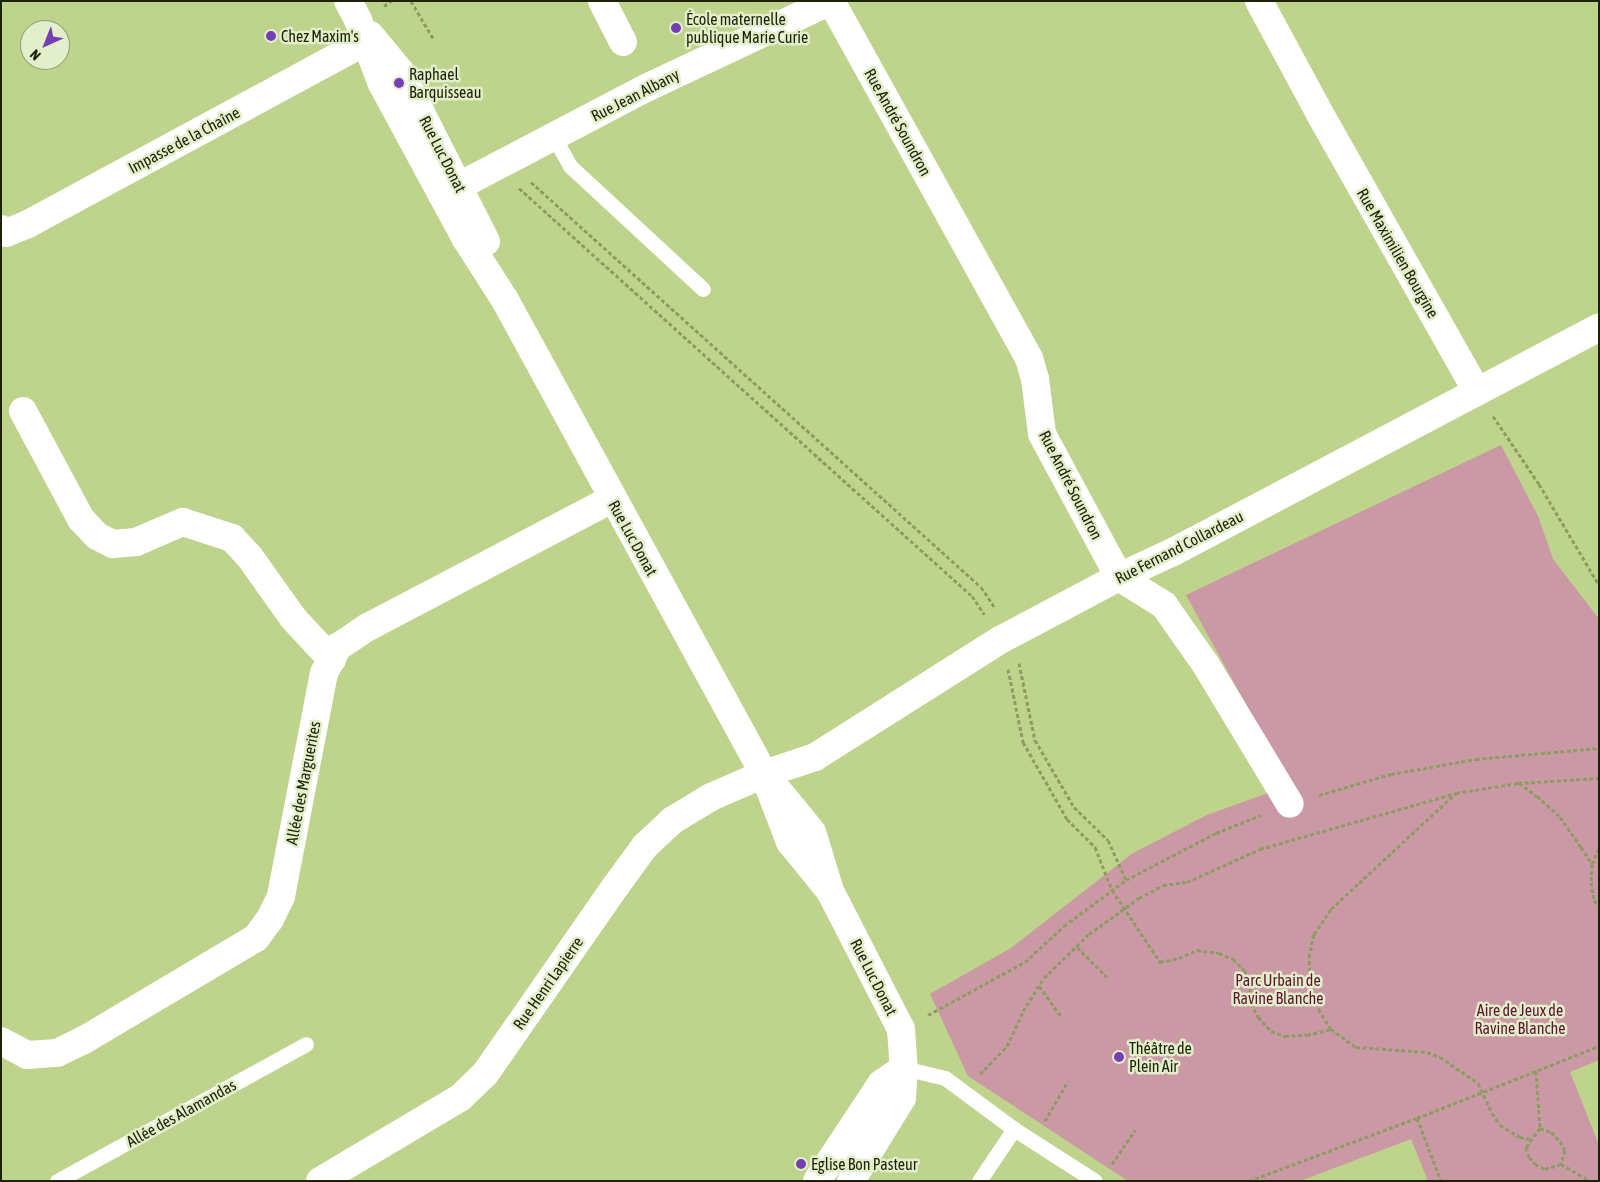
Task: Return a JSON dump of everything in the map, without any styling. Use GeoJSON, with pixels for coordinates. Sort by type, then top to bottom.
{"type":"FeatureCollection","features":[{"type":"Feature","properties":{"kind":"street"},"geometry":{"type":"LineString","coordinates":[[602,1],[623,42]]}},
{"type":"Feature","properties":{"kind":"street","name":"Rue Jean Albany"},"geometry":{"type":"LineString","coordinates":[[451,190],[507,173],[554,137],[646,88],[831,1]]}},
{"type":"Feature","properties":{"kind":"street","name":"Rue André Soundron"},"geometry":{"type":"LineString","coordinates":[[831,1],[1029,358],[1035,379],[1042,434],[1119,577],[1164,605],[1206,664],[1290,804]]}},
{"type":"Feature","properties":{"kind":"street","name":"Rue Maximilien Bourgine"},"geometry":{"type":"LineString","coordinates":[[1258,1],[1477,392]]}},
{"type":"Feature","properties":{"kind":"street","name":"Rue Luc Donat"},"geometry":{"type":"LineString","coordinates":[[358,21],[400,71],[451,190],[474,254],[505,300],[612,499],[764,774],[790,842],[830,891],[901,1029],[904,1068],[902,1098],[851,1181]]}},
{"type":"Feature","properties":{"kind":"street","name":"Impasse de la Chaîne"},"geometry":{"type":"LineString","coordinates":[[1,229],[6,232],[28,224],[358,21]]}},
{"type":"Feature","properties":{"kind":"street","name":"Rue Fernand Collardeau"},"geometry":{"type":"LineString","coordinates":[[764,774],[815,757],[1008,636],[1119,577],[1173,552],[1599,327]]}},
{"type":"Feature","properties":{"kind":"street"},"geometry":{"type":"LineString","coordinates":[[23,411],[81,519],[97,536],[113,544],[136,542],[183,522],[232,538],[249,556],[293,618],[332,660]]}},
{"type":"Feature","properties":{"kind":"street","name":"Allée des Marguerites"},"geometry":{"type":"LineString","coordinates":[[1,1041],[27,1055],[57,1053],[84,1040],[256,938],[270,919],[281,896],[324,672],[338,648],[368,627],[612,499]]}},
{"type":"Feature","properties":{"kind":"street","name":"Rue Henri Lapierre"},"geometry":{"type":"LineString","coordinates":[[320,1181],[460,1098],[485,1074],[645,846],[673,820],[711,797],[764,774]]}},
{"type":"Feature","properties":{"kind":"street"},"geometry":{"type":"LineString","coordinates":[[817,1181],[881,1084],[904,1068]]}},
{"type":"Feature","properties":{"kind":"lane"},"geometry":{"type":"LineString","coordinates":[[554,137],[570,166],[703,289]]}},
{"type":"Feature","properties":{"kind":"lane","name":"Allée des Alamandas"},"geometry":{"type":"LineString","coordinates":[[56,1181],[306,1044]]}},
{"type":"Feature","properties":{"kind":"lane"},"geometry":{"type":"LineString","coordinates":[[904,1068],[945,1078],[1014,1129],[1095,1181]]}},
{"type":"Feature","properties":{"kind":"lane"},"geometry":{"type":"LineString","coordinates":[[979,1181],[1014,1129]]}},
{"type":"Feature","properties":{"kind":"path"},"geometry":{"type":"LineString","coordinates":[[384,6],[391,1]]}},
{"type":"Feature","properties":{"kind":"path"},"geometry":{"type":"LineString","coordinates":[[411,1],[433,38]]}},
{"type":"Feature","properties":{"kind":"path"},"geometry":{"type":"LineString","coordinates":[[507,173],[972,596],[1008,636],[1023,742],[1067,819],[1095,847],[1112,890],[1160,962],[1179,958],[1197,950],[1219,953],[1233,960],[1245,971],[1250,988],[1251,1003],[1258,1017],[1271,1030],[1285,1036],[1307,1035],[1331,1029]]}},
{"type":"Feature","properties":{"kind":"path"},"geometry":{"type":"LineString","coordinates":[[507,173],[522,174],[981,587],[1008,636],[1035,740],[1074,808],[1108,840],[1126,880]]}},
{"type":"Feature","properties":{"kind":"path"},"geometry":{"type":"LineString","coordinates":[[1477,392],[1540,484],[1599,585]]}},
{"type":"Feature","properties":{"kind":"path"},"geometry":{"type":"LineString","coordinates":[[901,1029],[1025,962],[1064,926],[1126,880],[1216,833],[1290,804],[1391,774],[1476,759],[1599,748]]}},
{"type":"Feature","properties":{"kind":"path"},"geometry":{"type":"LineString","coordinates":[[963,1092],[1007,1046],[1023,1012],[1044,978],[1077,946],[1124,908],[1163,885],[1187,882],[1260,849],[1456,793],[1518,783],[1599,778]]}},
{"type":"Feature","properties":{"kind":"path"},"geometry":{"type":"LineString","coordinates":[[1518,783],[1537,796],[1560,817],[1592,864]]}},
{"type":"Feature","properties":{"kind":"path"},"geometry":{"type":"LineString","coordinates":[[1456,793],[1332,909],[1314,934],[1309,957],[1310,984],[1320,1012],[1331,1029],[1356,1047],[1426,1052],[1440,1057],[1478,1083],[1492,1113],[1500,1125],[1520,1137],[1530,1139]]}},
{"type":"Feature","properties":{"kind":"path"},"geometry":{"type":"LineString","coordinates":[[1599,848],[1592,864],[1591,882],[1594,900],[1599,907]]}},
{"type":"Feature","properties":{"kind":"path"},"geometry":{"type":"LineString","coordinates":[[1077,946],[1107,977]]}},
{"type":"Feature","properties":{"kind":"path"},"geometry":{"type":"LineString","coordinates":[[1039,986],[1061,1016]]}},
{"type":"Feature","properties":{"kind":"path"},"geometry":{"type":"LineString","coordinates":[[1248,1181],[1417,1118],[1599,1046]]}},
{"type":"Feature","properties":{"kind":"path"},"geometry":{"type":"LineString","coordinates":[[1536,1071],[1540,1128],[1530,1139],[1526,1147],[1529,1157],[1535,1164],[1545,1168],[1561,1164],[1590,1181]]}},
{"type":"Feature","properties":{"kind":"path"},"geometry":{"type":"LineString","coordinates":[[1033,1141],[1068,1081]]}},
{"type":"Feature","properties":{"kind":"path"},"geometry":{"type":"LineString","coordinates":[[1417,1118],[1441,1181]]}},
{"type":"Feature","properties":{"kind":"path"},"geometry":{"type":"LineString","coordinates":[[1540,1128],[1551,1132],[1560,1141],[1565,1150],[1561,1164]]}},
{"type":"Feature","properties":{"kind":"path"},"geometry":{"type":"LineString","coordinates":[[1111,1166],[1136,1130]]}},
{"type":"Feature","properties":{"kind":"green space","name":"Parc Urbain de Ravine Blanche"},"geometry":{"type":"Polygon","coordinates":[[[1501,445],[1538,516],[1553,559],[1599,619],[1599,1060],[1570,1072],[1599,1145],[1599,1181],[1428,1181],[1411,1139],[1300,1181],[1128,1181],[968,1076],[930,994],[1011,948],[1133,853],[1207,815],[1290,785],[1186,595],[1501,445]]]}},
{"type":"Feature","properties":{"kind":"place","name":"École maternelle publique Marie Curie"},"geometry":{"type":"Point","coordinates":[676,28]}},
{"type":"Feature","properties":{"kind":"place","name":"Chez Maxim's"},"geometry":{"type":"Point","coordinates":[271,36]}},
{"type":"Feature","properties":{"kind":"place","name":"Raphael Barquisseau"},"geometry":{"type":"Point","coordinates":[399,83]}},
{"type":"Feature","properties":{"kind":"place","name":"Théâtre de Plein Air"},"geometry":{"type":"Point","coordinates":[1119,1057]}},
{"type":"Feature","properties":{"kind":"place","name":"Eglise Bon Pasteur"},"geometry":{"type":"Point","coordinates":[801,1164]}},
{"type":"Feature","properties":{"kind":"park label","name":"Aire de Jeux de Ravine Blanche"},"geometry":{"type":"Point","coordinates":[1520,1019]}}]}
